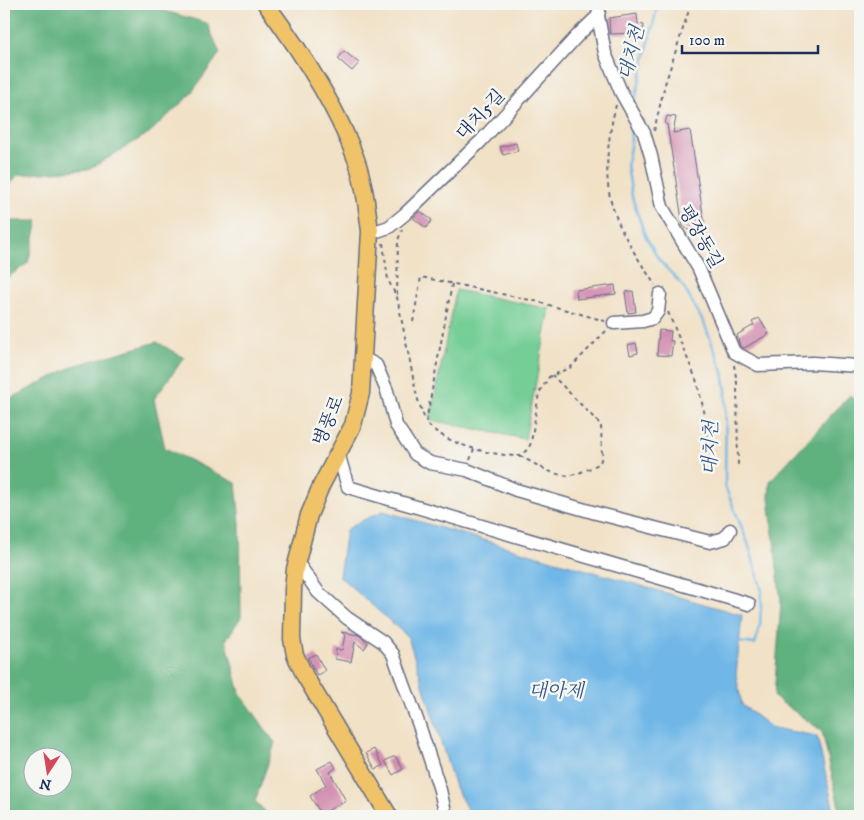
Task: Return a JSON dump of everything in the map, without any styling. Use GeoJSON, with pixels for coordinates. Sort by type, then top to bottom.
{"type":"FeatureCollection","features":[{"type":"Feature","properties":{"kind":"main road","name":"병풍로"},"geometry":{"type":"LineString","coordinates":[[266,4],[300,53],[333,109],[356,160],[376,230],[361,393],[357,412],[353,425],[321,486],[309,515],[297,562],[291,624],[295,655],[305,676],[389,816]]}},
{"type":"Feature","properties":{"kind":"street","name":"대치5길"},"geometry":{"type":"LineString","coordinates":[[376,230],[390,227],[481,141],[599,10]]}},
{"type":"Feature","properties":{"kind":"street","name":"평장동길"},"geometry":{"type":"LineString","coordinates":[[599,10],[605,52],[621,90],[643,131],[662,207],[699,269],[734,352]]}},
{"type":"Feature","properties":{"kind":"street"},"geometry":{"type":"LineString","coordinates":[[614,323],[643,321],[653,318],[658,311],[660,294]]}},
{"type":"Feature","properties":{"kind":"street"},"geometry":{"type":"LineString","coordinates":[[734,352],[758,365],[813,363],[858,366],[860,368]]}},
{"type":"Feature","properties":{"kind":"street"},"geometry":{"type":"LineString","coordinates":[[363,358],[376,365],[387,391],[396,425],[415,454],[430,463],[467,470],[516,490],[596,513],[710,542],[725,538],[730,530]]}},
{"type":"Feature","properties":{"kind":"street"},"geometry":{"type":"LineString","coordinates":[[338,453],[348,487],[749,604]]}},
{"type":"Feature","properties":{"kind":"street"},"geometry":{"type":"LineString","coordinates":[[297,562],[318,592],[347,618],[382,642],[393,654],[420,728],[440,790],[446,816]]}},
{"type":"Feature","properties":{"kind":"path"},"geometry":{"type":"LineString","coordinates":[[648,146],[656,127],[665,84],[691,4]]}},
{"type":"Feature","properties":{"kind":"path"},"geometry":{"type":"LineString","coordinates":[[621,90],[612,118],[606,173],[613,211],[660,294],[680,337],[696,379],[704,415],[710,466]]}},
{"type":"Feature","properties":{"kind":"path"},"geometry":{"type":"LineString","coordinates":[[376,230],[388,280],[397,297]]}},
{"type":"Feature","properties":{"kind":"path"},"geometry":{"type":"LineString","coordinates":[[402,231],[398,240],[397,297],[417,398],[426,422],[432,430],[474,449],[520,456],[557,473],[569,476],[586,471],[600,463],[602,456],[601,425],[552,376]]}},
{"type":"Feature","properties":{"kind":"path"},"geometry":{"type":"LineString","coordinates":[[413,322],[420,277],[535,302],[614,323]]}},
{"type":"Feature","properties":{"kind":"path"},"geometry":{"type":"LineString","coordinates":[[426,422],[452,284]]}},
{"type":"Feature","properties":{"kind":"path"},"geometry":{"type":"LineString","coordinates":[[520,456],[528,449],[531,442],[539,393],[549,377],[570,367],[614,323]]}},
{"type":"Feature","properties":{"kind":"path"},"geometry":{"type":"LineString","coordinates":[[734,352],[738,391],[738,467]]}},
{"type":"Feature","properties":{"kind":"green space"},"geometry":{"type":"Polygon","coordinates":[[[4,4],[149,4],[150,7],[207,23],[220,53],[190,95],[149,133],[90,169],[17,175],[4,194],[4,4]]]}},
{"type":"Feature","properties":{"kind":"green space"},"geometry":{"type":"Polygon","coordinates":[[[4,221],[38,221],[28,263],[4,280],[4,221]]]}},
{"type":"Feature","properties":{"kind":"green space"},"geometry":{"type":"Polygon","coordinates":[[[456,290],[550,309],[525,439],[430,420],[456,290]]]}},
{"type":"Feature","properties":{"kind":"green space"},"geometry":{"type":"Polygon","coordinates":[[[157,342],[184,358],[154,399],[165,448],[236,483],[240,523],[241,617],[226,640],[240,693],[275,743],[255,801],[270,816],[4,816],[4,402],[73,366],[157,342]]]}},
{"type":"Feature","properties":{"kind":"green space"},"geometry":{"type":"Polygon","coordinates":[[[850,395],[860,405],[860,816],[841,816],[822,731],[774,697],[781,602],[769,498],[770,481],[850,395]]]}},
{"type":"Feature","properties":{"kind":"water","name":"대아제"},"geometry":{"type":"Polygon","coordinates":[[[383,511],[742,615],[736,675],[742,705],[772,728],[817,736],[835,816],[471,816],[455,787],[408,637],[339,576],[346,530],[383,511]]]}},
{"type":"Feature","properties":{"kind":"building"},"geometry":{"type":"Polygon","coordinates":[[[637,14],[638,24],[644,25],[643,33],[610,34],[609,18],[637,14]]]}},
{"type":"Feature","properties":{"kind":"building"},"geometry":{"type":"Polygon","coordinates":[[[344,51],[359,63],[352,71],[338,59],[344,51]]]}},
{"type":"Feature","properties":{"kind":"building"},"geometry":{"type":"Polygon","coordinates":[[[667,116],[676,117],[673,133],[690,130],[706,234],[696,236],[683,226],[667,124],[665,124],[667,116]]]}},
{"type":"Feature","properties":{"kind":"building"},"geometry":{"type":"Polygon","coordinates":[[[516,143],[518,151],[503,155],[500,147],[516,143]]]}},
{"type":"Feature","properties":{"kind":"building"},"geometry":{"type":"Polygon","coordinates":[[[420,211],[432,220],[426,228],[413,218],[420,211]]]}},
{"type":"Feature","properties":{"kind":"building"},"geometry":{"type":"Polygon","coordinates":[[[615,285],[616,294],[577,299],[576,290],[615,285]]]}},
{"type":"Feature","properties":{"kind":"building"},"geometry":{"type":"Polygon","coordinates":[[[633,291],[636,312],[628,313],[625,292],[633,291]]]}},
{"type":"Feature","properties":{"kind":"building"},"geometry":{"type":"Polygon","coordinates":[[[759,318],[769,334],[744,348],[740,346],[737,335],[754,325],[752,322],[759,318]]]}},
{"type":"Feature","properties":{"kind":"building"},"geometry":{"type":"Polygon","coordinates":[[[659,330],[671,331],[670,341],[673,341],[671,356],[657,355],[659,330]]]}},
{"type":"Feature","properties":{"kind":"building"},"geometry":{"type":"Polygon","coordinates":[[[636,343],[638,353],[630,355],[628,345],[636,343]]]}},
{"type":"Feature","properties":{"kind":"building"},"geometry":{"type":"Polygon","coordinates":[[[341,632],[359,635],[368,643],[364,649],[355,642],[351,662],[335,659],[336,649],[342,650],[345,635],[341,632]]]}},
{"type":"Feature","properties":{"kind":"building"},"geometry":{"type":"Polygon","coordinates":[[[316,654],[325,671],[317,675],[308,658],[316,654]]]}},
{"type":"Feature","properties":{"kind":"building"},"geometry":{"type":"Polygon","coordinates":[[[374,749],[383,765],[376,770],[366,753],[374,749]]]}},
{"type":"Feature","properties":{"kind":"building"},"geometry":{"type":"Polygon","coordinates":[[[395,756],[403,769],[393,775],[385,761],[395,756]]]}},
{"type":"Feature","properties":{"kind":"building"},"geometry":{"type":"Polygon","coordinates":[[[332,761],[336,768],[330,772],[346,801],[321,814],[310,796],[326,785],[317,769],[332,761]]]}},
{"type":"Feature","properties":{"kind":"waterway","name":"대치천"},"geometry":{"type":"LineString","coordinates":[[634,104],[658,4]]}},
{"type":"Feature","properties":{"kind":"waterway","name":"대치천"},"geometry":{"type":"LineString","coordinates":[[630,119],[631,141],[627,164],[632,197],[645,235],[659,260],[683,286],[704,323],[723,372],[726,391],[725,486],[749,546],[762,591],[760,626],[755,644],[738,642]]}}]}
